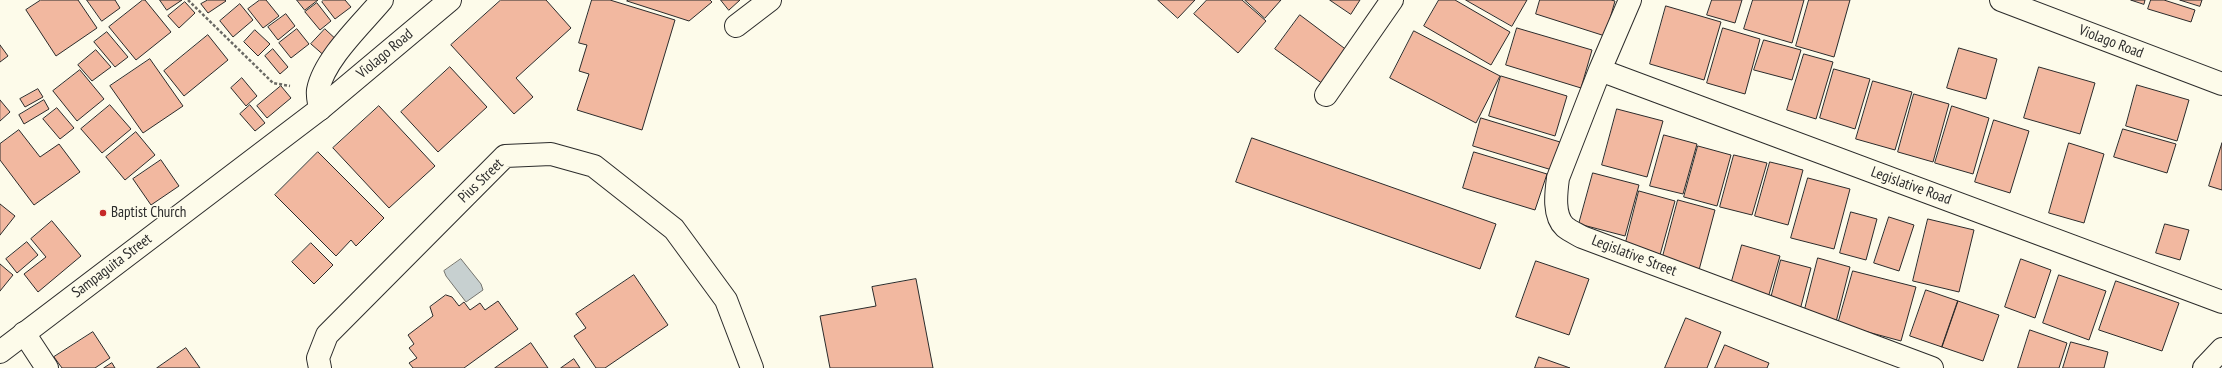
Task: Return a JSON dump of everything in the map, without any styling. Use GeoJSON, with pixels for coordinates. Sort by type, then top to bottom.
{"type":"FeatureCollection","features":[{"type":"Feature","properties":{"kind":"street"},"geometry":{"type":"LineString","coordinates":[[319,100],[324,74],[336,54],[382,0]]}},
{"type":"Feature","properties":{"kind":"street","name":"Violago Road"},"geometry":{"type":"LineString","coordinates":[[319,100],[450,0]]}},
{"type":"Feature","properties":{"kind":"street"},"geometry":{"type":"LineString","coordinates":[[736,26],[770,0]]}},
{"type":"Feature","properties":{"kind":"street"},"geometry":{"type":"LineString","coordinates":[[1326,95],[1392,0]]}},
{"type":"Feature","properties":{"kind":"street","name":"Legislative Street"},"geometry":{"type":"LineString","coordinates":[[1630,0],[1600,70],[1558,178],[1556,194],[1557,211],[1565,227],[1582,237],[1932,368]]}},
{"type":"Feature","properties":{"kind":"street","name":"Violago Road"},"geometry":{"type":"LineString","coordinates":[[2001,0],[2222,84]]}},
{"type":"Feature","properties":{"kind":"street","name":"Legislative Road"},"geometry":{"type":"LineString","coordinates":[[1600,70],[2222,302]]}},
{"type":"Feature","properties":{"kind":"street","name":"Sampaguita Street"},"geometry":{"type":"LineString","coordinates":[[0,352],[319,100]]}},
{"type":"Feature","properties":{"kind":"street","name":"Pius Street"},"geometry":{"type":"LineString","coordinates":[[319,363],[327,335],[505,156],[551,154],[594,166],[674,229],[726,300],[752,368]]}},
{"type":"Feature","properties":{"kind":"street"},"geometry":{"type":"LineString","coordinates":[[24,333],[47,368]]}},
{"type":"Feature","properties":{"kind":"street"},"geometry":{"type":"LineString","coordinates":[[2204,368],[2222,349]]}},
{"type":"Feature","properties":{"kind":"path"},"geometry":{"type":"LineString","coordinates":[[188,0],[273,83],[319,100]]}},
{"type":"Feature","properties":{"kind":"shaded area"},"geometry":{"type":"Polygon","coordinates":[[[461,259],[481,284],[483,290],[466,302],[446,276],[444,271],[461,259]]]}},
{"type":"Feature","properties":{"kind":"building"},"geometry":{"type":"Polygon","coordinates":[[[41,0],[78,0],[97,28],[56,56],[26,10],[41,0]]]}},
{"type":"Feature","properties":{"kind":"building"},"geometry":{"type":"Polygon","coordinates":[[[87,0],[115,0],[120,8],[102,21],[87,0]]]}},
{"type":"Feature","properties":{"kind":"building"},"geometry":{"type":"Polygon","coordinates":[[[143,0],[145,0],[171,32],[136,60],[109,27],[143,0]]]}},
{"type":"Feature","properties":{"kind":"building"},"geometry":{"type":"Polygon","coordinates":[[[160,0],[182,0],[167,10],[160,0]]]}},
{"type":"Feature","properties":{"kind":"building"},"geometry":{"type":"Polygon","coordinates":[[[208,0],[226,1],[208,13],[201,4],[208,0]]]}},
{"type":"Feature","properties":{"kind":"building"},"geometry":{"type":"Polygon","coordinates":[[[260,0],[266,0],[279,16],[263,28],[248,9],[260,0]]]}},
{"type":"Feature","properties":{"kind":"building"},"geometry":{"type":"Polygon","coordinates":[[[297,0],[318,0],[305,10],[297,0]]]}},
{"type":"Feature","properties":{"kind":"building"},"geometry":{"type":"Polygon","coordinates":[[[324,0],[345,0],[351,7],[335,19],[322,2],[324,0]]]}},
{"type":"Feature","properties":{"kind":"building"},"geometry":{"type":"Polygon","coordinates":[[[501,0],[546,0],[571,28],[516,78],[533,97],[514,114],[451,45],[501,0]]]}},
{"type":"Feature","properties":{"kind":"building"},"geometry":{"type":"Polygon","coordinates":[[[592,0],[610,0],[675,20],[642,130],[577,110],[589,74],[579,71],[587,45],[579,43],[592,0]]]}},
{"type":"Feature","properties":{"kind":"building"},"geometry":{"type":"Polygon","coordinates":[[[710,0],[712,2],[689,21],[627,1],[710,0]]]}},
{"type":"Feature","properties":{"kind":"building"},"geometry":{"type":"Polygon","coordinates":[[[721,0],[740,0],[729,10],[721,0]]]}},
{"type":"Feature","properties":{"kind":"building"},"geometry":{"type":"Polygon","coordinates":[[[1158,0],[1195,0],[1178,18],[1158,0]]]}},
{"type":"Feature","properties":{"kind":"building"},"geometry":{"type":"Polygon","coordinates":[[[1207,0],[1242,0],[1266,21],[1238,53],[1194,14],[1207,0]]]}},
{"type":"Feature","properties":{"kind":"building"},"geometry":{"type":"Polygon","coordinates":[[[1245,0],[1281,0],[1265,18],[1245,0]]]}},
{"type":"Feature","properties":{"kind":"building"},"geometry":{"type":"Polygon","coordinates":[[[1330,0],[1360,0],[1351,14],[1330,0]]]}},
{"type":"Feature","properties":{"kind":"building"},"geometry":{"type":"Polygon","coordinates":[[[1439,0],[1455,0],[1510,32],[1491,65],[1424,26],[1439,0]]]}},
{"type":"Feature","properties":{"kind":"building"},"geometry":{"type":"Polygon","coordinates":[[[1466,0],[1527,0],[1512,26],[1466,0]]]}},
{"type":"Feature","properties":{"kind":"building"},"geometry":{"type":"Polygon","coordinates":[[[1540,0],[1615,1],[1605,36],[1536,14],[1540,0]]]}},
{"type":"Feature","properties":{"kind":"building"},"geometry":{"type":"Polygon","coordinates":[[[1712,0],[1742,0],[1735,23],[1707,15],[1712,0]]]}},
{"type":"Feature","properties":{"kind":"building"},"geometry":{"type":"Polygon","coordinates":[[[1753,0],[1804,0],[1792,43],[1744,29],[1753,0]]]}},
{"type":"Feature","properties":{"kind":"building"},"geometry":{"type":"Polygon","coordinates":[[[1809,0],[1850,0],[1834,57],[1796,46],[1809,0]]]}},
{"type":"Feature","properties":{"kind":"building"},"geometry":{"type":"Polygon","coordinates":[[[2131,0],[2145,0],[2144,4],[2131,0]]]}},
{"type":"Feature","properties":{"kind":"building"},"geometry":{"type":"Polygon","coordinates":[[[2151,0],[2164,0],[2195,10],[2191,22],[2148,9],[2151,0]]]}},
{"type":"Feature","properties":{"kind":"building"},"geometry":{"type":"Polygon","coordinates":[[[2180,0],[2202,0],[2200,6],[2180,0]]]}},
{"type":"Feature","properties":{"kind":"building"},"geometry":{"type":"Polygon","coordinates":[[[185,2],[195,13],[179,28],[168,16],[185,2]]]}},
{"type":"Feature","properties":{"kind":"building"},"geometry":{"type":"Polygon","coordinates":[[[317,3],[331,21],[320,30],[305,12],[317,3]]]}},
{"type":"Feature","properties":{"kind":"building"},"geometry":{"type":"Polygon","coordinates":[[[240,4],[253,20],[233,37],[220,21],[240,4]]]}},
{"type":"Feature","properties":{"kind":"building"},"geometry":{"type":"Polygon","coordinates":[[[1666,6],[1721,22],[1704,80],[1650,64],[1666,6]]]}},
{"type":"Feature","properties":{"kind":"building"},"geometry":{"type":"Polygon","coordinates":[[[286,14],[295,26],[278,40],[268,27],[286,14]]]}},
{"type":"Feature","properties":{"kind":"building"},"geometry":{"type":"Polygon","coordinates":[[[1300,15],[1352,54],[1327,87],[1275,49],[1300,15]]]}},
{"type":"Feature","properties":{"kind":"building"},"geometry":{"type":"Polygon","coordinates":[[[1517,28],[1592,50],[1581,88],[1506,65],[1517,28]]]}},
{"type":"Feature","properties":{"kind":"building"},"geometry":{"type":"Polygon","coordinates":[[[1723,28],[1760,39],[1745,94],[1707,83],[1723,28]]]}},
{"type":"Feature","properties":{"kind":"building"},"geometry":{"type":"Polygon","coordinates":[[[297,29],[309,44],[291,58],[279,43],[297,29]]]}},
{"type":"Feature","properties":{"kind":"building"},"geometry":{"type":"Polygon","coordinates":[[[325,29],[341,44],[327,58],[311,44],[325,29]]]}},
{"type":"Feature","properties":{"kind":"building"},"geometry":{"type":"Polygon","coordinates":[[[255,30],[270,44],[258,56],[244,42],[255,30]]]}},
{"type":"Feature","properties":{"kind":"building"},"geometry":{"type":"Polygon","coordinates":[[[1414,31],[1500,76],[1476,123],[1390,78],[1414,31]]]}},
{"type":"Feature","properties":{"kind":"building"},"geometry":{"type":"Polygon","coordinates":[[[107,32],[128,57],[115,67],[94,42],[107,32]]]}},
{"type":"Feature","properties":{"kind":"building"},"geometry":{"type":"Polygon","coordinates":[[[208,35],[228,60],[184,96],[164,71],[208,35]]]}},
{"type":"Feature","properties":{"kind":"building"},"geometry":{"type":"Polygon","coordinates":[[[1764,40],[1801,50],[1792,80],[1754,70],[1764,40]]]}},
{"type":"Feature","properties":{"kind":"building"},"geometry":{"type":"Polygon","coordinates":[[[0,45],[8,56],[0,62],[0,45]]]}},
{"type":"Feature","properties":{"kind":"building"},"geometry":{"type":"Polygon","coordinates":[[[1959,48],[1997,59],[1986,99],[1947,88],[1959,48]]]}},
{"type":"Feature","properties":{"kind":"building"},"geometry":{"type":"Polygon","coordinates":[[[273,49],[288,67],[280,74],[265,56],[273,49]]]}},
{"type":"Feature","properties":{"kind":"building"},"geometry":{"type":"Polygon","coordinates":[[[96,50],[111,67],[92,81],[78,65],[96,50]]]}},
{"type":"Feature","properties":{"kind":"building"},"geometry":{"type":"Polygon","coordinates":[[[1804,54],[1833,62],[1816,119],[1787,110],[1804,54]]]}},
{"type":"Feature","properties":{"kind":"building"},"geometry":{"type":"Polygon","coordinates":[[[150,59],[183,106],[143,133],[110,86],[150,59]]]}},
{"type":"Feature","properties":{"kind":"building"},"geometry":{"type":"Polygon","coordinates":[[[450,67],[487,107],[438,152],[401,112],[450,67]]]}},
{"type":"Feature","properties":{"kind":"building"},"geometry":{"type":"Polygon","coordinates":[[[2039,67],[2095,83],[2080,134],[2024,118],[2039,67]]]}},
{"type":"Feature","properties":{"kind":"building"},"geometry":{"type":"Polygon","coordinates":[[[1834,69],[1870,79],[1855,129],[1820,118],[1834,69]]]}},
{"type":"Feature","properties":{"kind":"building"},"geometry":{"type":"Polygon","coordinates":[[[80,70],[104,99],[77,121],[53,91],[80,70]]]}},
{"type":"Feature","properties":{"kind":"building"},"geometry":{"type":"Polygon","coordinates":[[[1501,76],[1567,96],[1555,136],[1489,116],[1501,76]]]}},
{"type":"Feature","properties":{"kind":"building"},"geometry":{"type":"Polygon","coordinates":[[[242,78],[257,96],[246,106],[231,88],[242,78]]]}},
{"type":"Feature","properties":{"kind":"building"},"geometry":{"type":"Polygon","coordinates":[[[1873,81],[1912,92],[1895,150],[1856,139],[1873,81]]]}},
{"type":"Feature","properties":{"kind":"building"},"geometry":{"type":"Polygon","coordinates":[[[2137,85],[2189,100],[2177,141],[2126,126],[2137,85]]]}},
{"type":"Feature","properties":{"kind":"building"},"geometry":{"type":"Polygon","coordinates":[[[281,86],[291,98],[267,118],[257,106],[281,86]]]}},
{"type":"Feature","properties":{"kind":"building"},"geometry":{"type":"Polygon","coordinates":[[[38,89],[43,97],[25,107],[20,99],[38,89]]]}},
{"type":"Feature","properties":{"kind":"building"},"geometry":{"type":"Polygon","coordinates":[[[1914,94],[1949,104],[1933,162],[1898,152],[1914,94]]]}},
{"type":"Feature","properties":{"kind":"building"},"geometry":{"type":"Polygon","coordinates":[[[0,100],[10,112],[0,121],[0,100]]]}},
{"type":"Feature","properties":{"kind":"building"},"geometry":{"type":"Polygon","coordinates":[[[44,100],[49,109],[24,124],[19,115],[44,100]]]}},
{"type":"Feature","properties":{"kind":"building"},"geometry":{"type":"Polygon","coordinates":[[[110,105],[131,129],[102,153],[81,129],[110,105]]]}},
{"type":"Feature","properties":{"kind":"building"},"geometry":{"type":"Polygon","coordinates":[[[250,105],[265,123],[255,131],[240,114],[250,105]]]}},
{"type":"Feature","properties":{"kind":"building"},"geometry":{"type":"Polygon","coordinates":[[[379,106],[435,166],[389,208],[333,148],[379,106]]]}},
{"type":"Feature","properties":{"kind":"building"},"geometry":{"type":"Polygon","coordinates":[[[1952,106],[1989,118],[1973,174],[1935,163],[1952,106]]]}},
{"type":"Feature","properties":{"kind":"building"},"geometry":{"type":"Polygon","coordinates":[[[57,108],[74,128],[60,139],[43,119],[57,108]]]}},
{"type":"Feature","properties":{"kind":"building"},"geometry":{"type":"Polygon","coordinates":[[[1617,109],[1663,121],[1647,177],[1602,165],[1617,109]]]}},
{"type":"Feature","properties":{"kind":"building"},"geometry":{"type":"Polygon","coordinates":[[[1481,118],[1560,142],[1552,170],[1473,146],[1481,118]]]}},
{"type":"Feature","properties":{"kind":"building"},"geometry":{"type":"Polygon","coordinates":[[[1994,120],[2029,131],[2010,193],[1975,182],[1994,120]]]}},
{"type":"Feature","properties":{"kind":"building"},"geometry":{"type":"Polygon","coordinates":[[[2123,129],[2176,144],[2167,173],[2114,157],[2123,129]]]}},
{"type":"Feature","properties":{"kind":"building"},"geometry":{"type":"Polygon","coordinates":[[[19,130],[40,157],[59,144],[80,172],[34,205],[0,160],[0,144],[19,130]]]}},
{"type":"Feature","properties":{"kind":"building"},"geometry":{"type":"Polygon","coordinates":[[[136,132],[155,155],[125,180],[106,157],[136,132]]]}},
{"type":"Feature","properties":{"kind":"building"},"geometry":{"type":"Polygon","coordinates":[[[1664,135],[1697,144],[1683,194],[1650,186],[1664,135]]]}},
{"type":"Feature","properties":{"kind":"building"},"geometry":{"type":"Polygon","coordinates":[[[1252,138],[1496,224],[1480,269],[1236,182],[1252,138]]]}},
{"type":"Feature","properties":{"kind":"building"},"geometry":{"type":"Polygon","coordinates":[[[2069,143],[2104,154],[2084,223],[2049,213],[2069,143]]]}},
{"type":"Feature","properties":{"kind":"building"},"geometry":{"type":"Polygon","coordinates":[[[2222,143],[2222,190],[2209,186],[2222,143]]]}},
{"type":"Feature","properties":{"kind":"building"},"geometry":{"type":"Polygon","coordinates":[[[1698,146],[1731,155],[1717,206],[1684,197],[1698,146]]]}},
{"type":"Feature","properties":{"kind":"building"},"geometry":{"type":"Polygon","coordinates":[[[318,152],[384,218],[356,246],[351,240],[336,256],[275,195],[318,152]]]}},
{"type":"Feature","properties":{"kind":"building"},"geometry":{"type":"Polygon","coordinates":[[[1474,152],[1547,174],[1535,210],[1463,188],[1474,152]]]}},
{"type":"Feature","properties":{"kind":"building"},"geometry":{"type":"Polygon","coordinates":[[[1734,155],[1767,163],[1752,215],[1720,207],[1734,155]]]}},
{"type":"Feature","properties":{"kind":"building"},"geometry":{"type":"Polygon","coordinates":[[[161,160],[179,186],[151,205],[133,179],[161,160]]]}},
{"type":"Feature","properties":{"kind":"building"},"geometry":{"type":"Polygon","coordinates":[[[1770,162],[1803,170],[1788,225],[1755,216],[1770,162]]]}},
{"type":"Feature","properties":{"kind":"building"},"geometry":{"type":"Polygon","coordinates":[[[1593,173],[1639,185],[1625,236],[1579,224],[1593,173]]]}},
{"type":"Feature","properties":{"kind":"building"},"geometry":{"type":"Polygon","coordinates":[[[1808,178],[1850,189],[1834,249],[1791,238],[1808,178]]]}},
{"type":"Feature","properties":{"kind":"building"},"geometry":{"type":"Polygon","coordinates":[[[1639,191],[1675,201],[1660,255],[1625,246],[1639,191]]]}},
{"type":"Feature","properties":{"kind":"building"},"geometry":{"type":"Polygon","coordinates":[[[1678,200],[1715,210],[1699,270],[1662,260],[1678,200]]]}},
{"type":"Feature","properties":{"kind":"building"},"geometry":{"type":"Polygon","coordinates":[[[0,204],[15,216],[0,235],[0,204]]]}},
{"type":"Feature","properties":{"kind":"building"},"geometry":{"type":"Polygon","coordinates":[[[1851,212],[1877,219],[1866,260],[1840,253],[1851,212]]]}},
{"type":"Feature","properties":{"kind":"building"},"geometry":{"type":"Polygon","coordinates":[[[1889,217],[1914,225],[1899,271],[1874,263],[1889,217]]]}},
{"type":"Feature","properties":{"kind":"building"},"geometry":{"type":"Polygon","coordinates":[[[1928,219],[1974,230],[1959,292],[1913,281],[1928,219]]]}},
{"type":"Feature","properties":{"kind":"building"},"geometry":{"type":"Polygon","coordinates":[[[52,221],[81,256],[38,292],[24,274],[46,257],[31,239],[52,221]]]}},
{"type":"Feature","properties":{"kind":"building"},"geometry":{"type":"Polygon","coordinates":[[[2165,224],[2189,230],[2180,260],[2156,253],[2165,224]]]}},
{"type":"Feature","properties":{"kind":"building"},"geometry":{"type":"Polygon","coordinates":[[[27,242],[38,255],[17,273],[6,259],[27,242]]]}},
{"type":"Feature","properties":{"kind":"building"},"geometry":{"type":"Polygon","coordinates":[[[311,243],[333,265],[314,284],[292,262],[311,243]]]}},
{"type":"Feature","properties":{"kind":"building"},"geometry":{"type":"Polygon","coordinates":[[[1742,245],[1780,256],[1768,298],[1730,288],[1742,245]]]}},
{"type":"Feature","properties":{"kind":"building"},"geometry":{"type":"Polygon","coordinates":[[[1818,258],[1850,267],[1836,322],[1804,313],[1818,258]]]}},
{"type":"Feature","properties":{"kind":"building"},"geometry":{"type":"Polygon","coordinates":[[[2021,259],[2051,270],[2035,318],[2005,307],[2021,259]]]}},
{"type":"Feature","properties":{"kind":"building"},"geometry":{"type":"Polygon","coordinates":[[[1781,260],[1811,268],[1800,310],[1770,302],[1781,260]]]}},
{"type":"Feature","properties":{"kind":"building"},"geometry":{"type":"Polygon","coordinates":[[[1536,261],[1589,279],[1569,335],[1516,317],[1536,261]]]}},
{"type":"Feature","properties":{"kind":"building"},"geometry":{"type":"Polygon","coordinates":[[[0,264],[13,275],[0,291],[0,264]]]}},
{"type":"Feature","properties":{"kind":"building"},"geometry":{"type":"Polygon","coordinates":[[[1853,271],[1916,287],[1901,341],[1838,324],[1853,271]]]}},
{"type":"Feature","properties":{"kind":"building"},"geometry":{"type":"Polygon","coordinates":[[[634,275],[668,325],[605,368],[596,368],[574,336],[586,328],[576,314],[634,275]]]}},
{"type":"Feature","properties":{"kind":"building"},"geometry":{"type":"Polygon","coordinates":[[[2059,275],[2106,291],[2089,340],[2043,323],[2059,275]]]}},
{"type":"Feature","properties":{"kind":"building"},"geometry":{"type":"Polygon","coordinates":[[[916,279],[933,368],[830,368],[820,316],[876,306],[872,287],[916,279]]]}},
{"type":"Feature","properties":{"kind":"building"},"geometry":{"type":"Polygon","coordinates":[[[2116,281],[2179,303],[2162,351],[2099,330],[2116,281]]]}},
{"type":"Feature","properties":{"kind":"building"},"geometry":{"type":"Polygon","coordinates":[[[1926,290],[1958,301],[1942,347],[1910,336],[1926,290]]]}},
{"type":"Feature","properties":{"kind":"building"},"geometry":{"type":"Polygon","coordinates":[[[446,295],[452,297],[459,306],[464,302],[470,310],[480,303],[485,310],[498,301],[518,329],[464,368],[413,368],[409,363],[417,358],[409,348],[414,344],[408,335],[433,316],[430,307],[446,295]]]}},
{"type":"Feature","properties":{"kind":"building"},"geometry":{"type":"Polygon","coordinates":[[[1958,301],[1999,315],[1983,361],[1942,347],[1958,301]]]}},
{"type":"Feature","properties":{"kind":"building"},"geometry":{"type":"Polygon","coordinates":[[[1686,318],[1721,332],[1707,368],[1665,368],[1686,318]]]}},
{"type":"Feature","properties":{"kind":"building"},"geometry":{"type":"Polygon","coordinates":[[[2030,330],[2067,343],[2059,368],[2018,368],[2030,330]]]}},
{"type":"Feature","properties":{"kind":"building"},"geometry":{"type":"Polygon","coordinates":[[[93,332],[110,358],[95,368],[62,368],[54,357],[93,332]]]}},
{"type":"Feature","properties":{"kind":"building"},"geometry":{"type":"Polygon","coordinates":[[[2071,342],[2108,352],[2104,368],[2063,368],[2071,342]]]}},
{"type":"Feature","properties":{"kind":"building"},"geometry":{"type":"Polygon","coordinates":[[[531,343],[548,368],[495,368],[531,343]]]}},
{"type":"Feature","properties":{"kind":"building"},"geometry":{"type":"Polygon","coordinates":[[[1725,345],[1769,363],[1767,368],[1715,368],[1725,345]]]}},
{"type":"Feature","properties":{"kind":"building"},"geometry":{"type":"Polygon","coordinates":[[[186,348],[200,368],[157,368],[186,348]]]}},
{"type":"Feature","properties":{"kind":"building"},"geometry":{"type":"Polygon","coordinates":[[[1539,357],[1570,368],[1535,368],[1539,357]]]}},
{"type":"Feature","properties":{"kind":"building"},"geometry":{"type":"Polygon","coordinates":[[[574,359],[580,368],[561,368],[574,359]]]}},
{"type":"Feature","properties":{"kind":"building"},"geometry":{"type":"Polygon","coordinates":[[[112,363],[115,368],[104,368],[112,363]]]}},
{"type":"Feature","properties":{"kind":"place","name":"Baptist Church"},"geometry":{"type":"Point","coordinates":[103,213]}}]}
